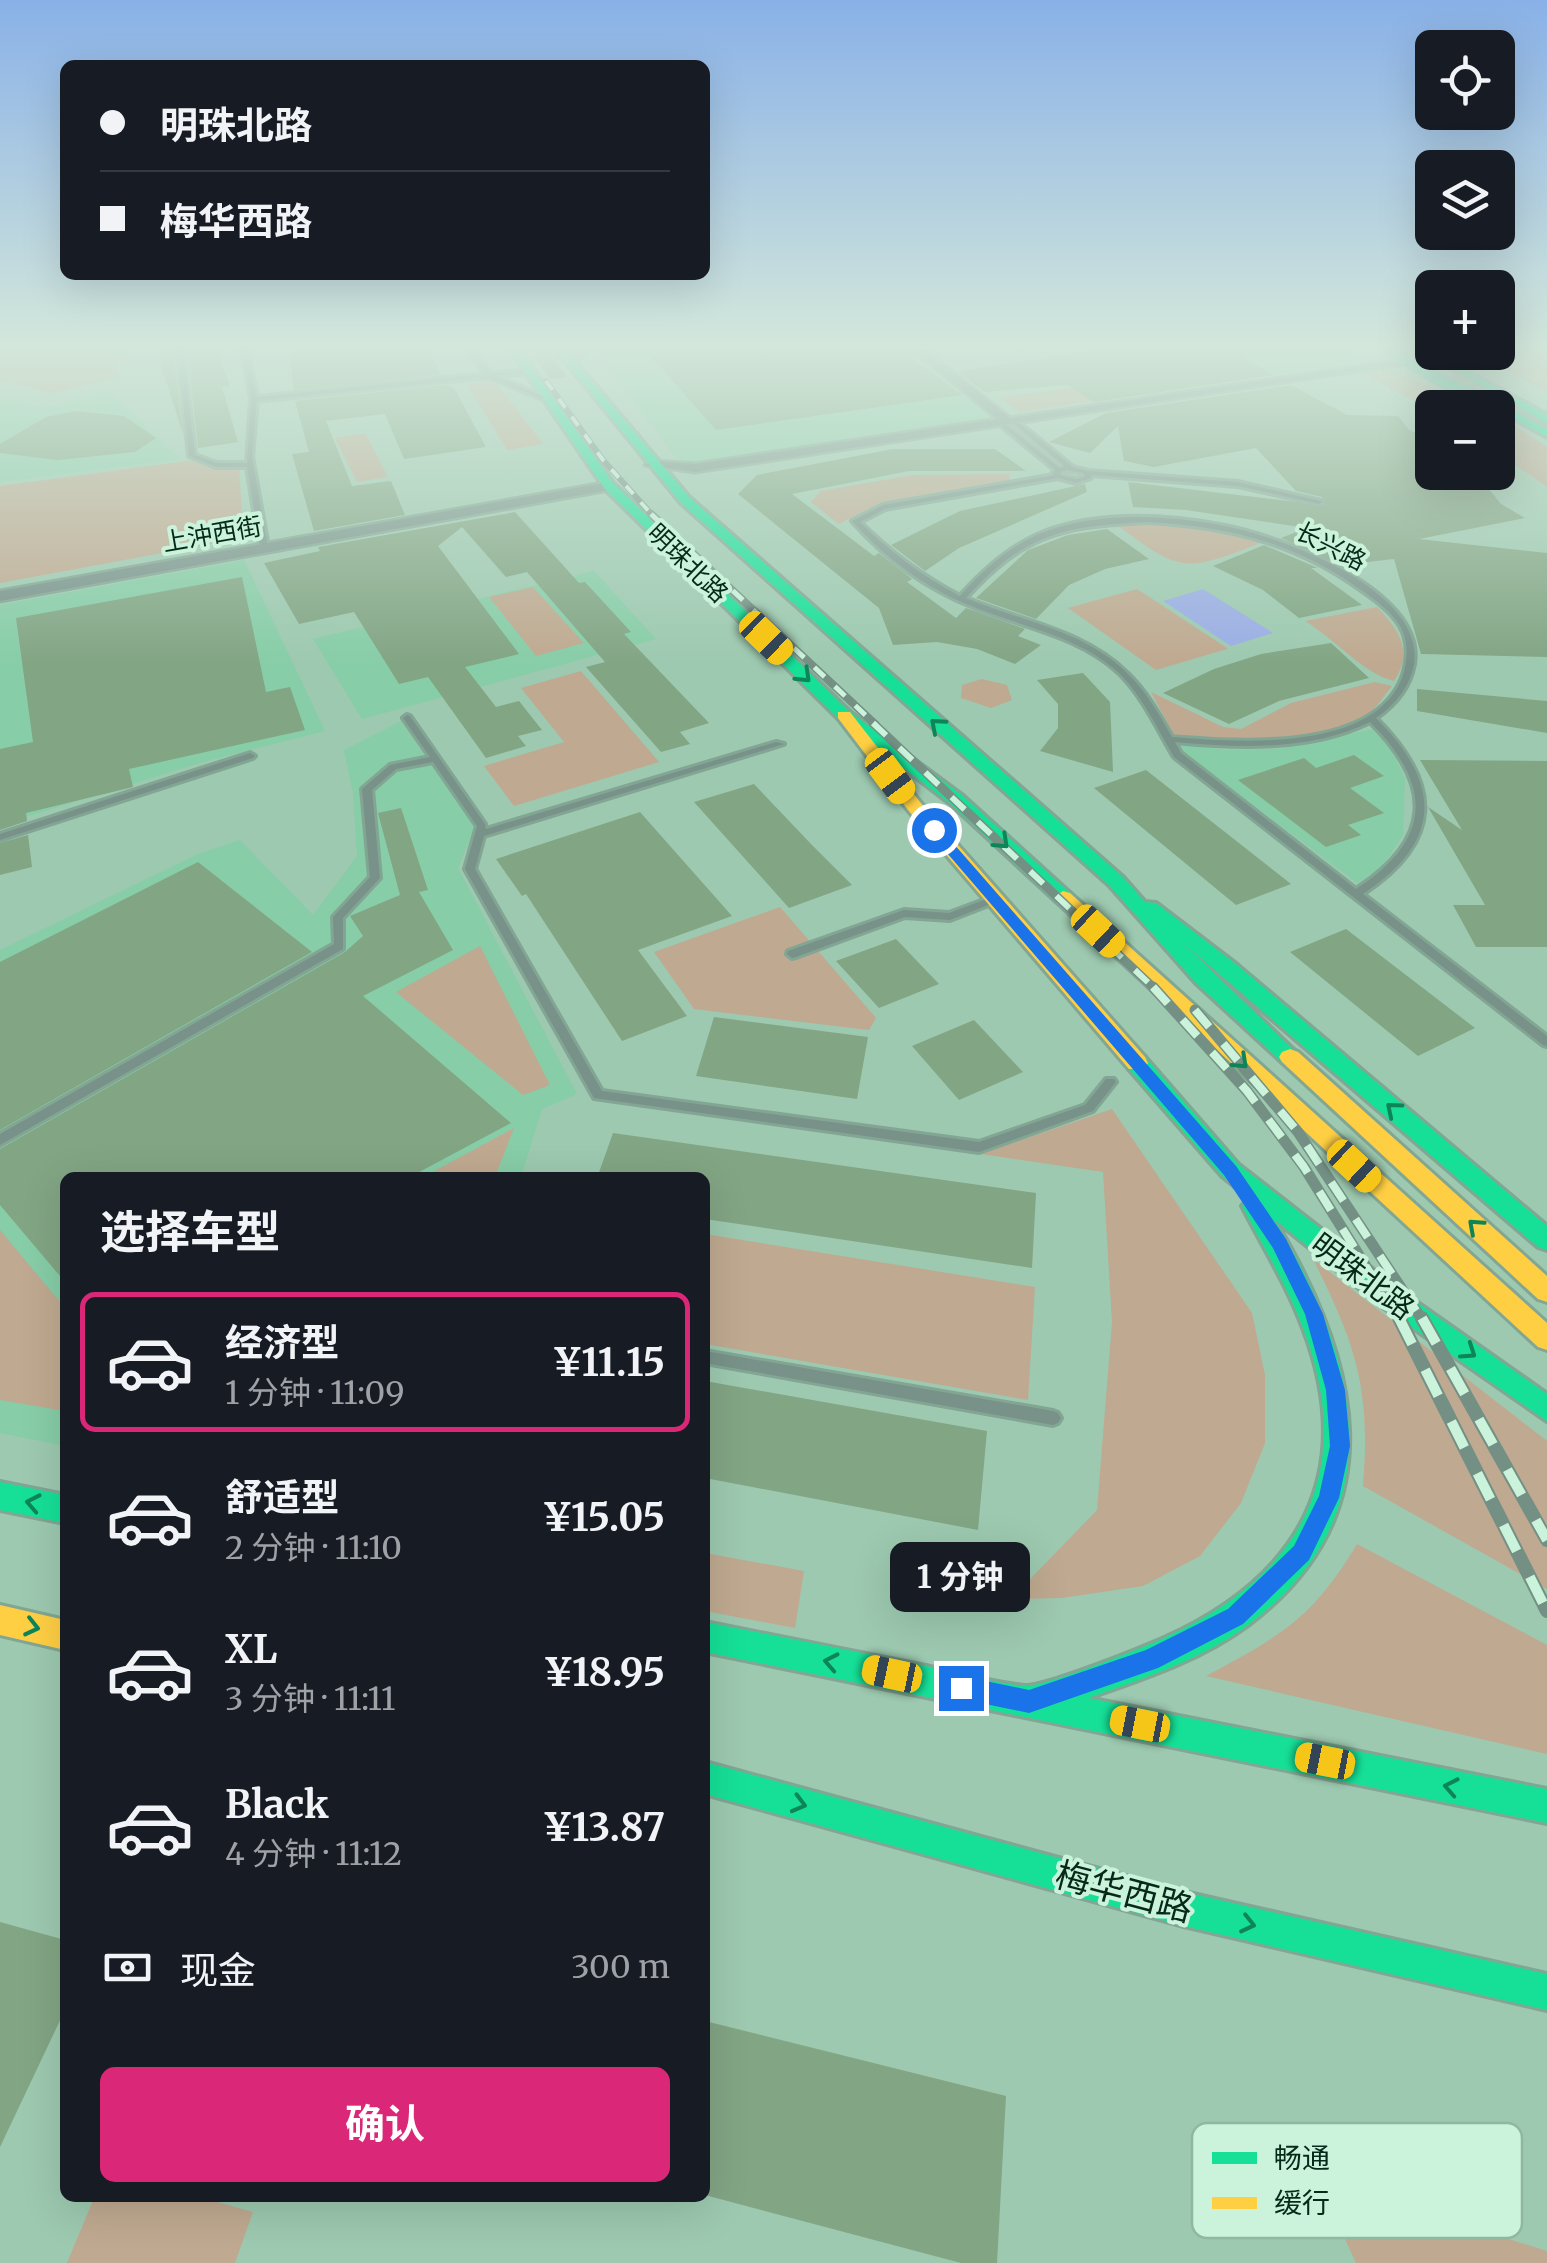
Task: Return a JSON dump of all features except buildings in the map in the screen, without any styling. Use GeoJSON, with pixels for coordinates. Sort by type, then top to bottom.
{"type":"FeatureCollection","features":[{"type":"Feature","properties":{"kind":"main road","name":"明珠北路"},"geometry":{"type":"LineString","coordinates":[[586,455],[609,486],[844,715],[957,800],[1547,1338]]}},
{"type":"Feature","properties":{"kind":"main road","name":"明珠北路"},"geometry":{"type":"LineString","coordinates":[[645,455],[668,484],[1116,881],[1228,969],[1547,1240]]}},
{"type":"Feature","properties":{"kind":"main road","name":"明珠北路"},"geometry":{"type":"LineString","coordinates":[[844,715],[914,806],[1230,1170],[1388,1297],[1547,1409]]}},
{"type":"Feature","properties":{"kind":"main road","name":"明珠北路"},"geometry":{"type":"LineString","coordinates":[[1116,881],[1203,978],[1547,1292]]}},
{"type":"Feature","properties":{"kind":"main road"},"geometry":{"type":"LineString","coordinates":[[1029,1702],[1150,1660],[1236,1616],[1302,1553],[1329,1498],[1340,1446],[1335,1390],[1314,1314],[1280,1244],[1230,1170]]}},
{"type":"Feature","properties":{"kind":"main road"},"geometry":{"type":"LineString","coordinates":[[0,1496],[60,1508]]}},
{"type":"Feature","properties":{"kind":"main road"},"geometry":{"type":"LineString","coordinates":[[0,1620],[60,1633]]}},
{"type":"Feature","properties":{"kind":"main road"},"geometry":{"type":"LineString","coordinates":[[710,1638],[1547,1806]]}},
{"type":"Feature","properties":{"kind":"main road","name":"梅华西路"},"geometry":{"type":"LineString","coordinates":[[710,1779],[1184,1910],[1547,1992]]}},
{"type":"Feature","properties":{"kind":"street"},"geometry":{"type":"LineString","coordinates":[[652,464],[695,468],[788,455]]}},
{"type":"Feature","properties":{"kind":"street"},"geometry":{"type":"LineString","coordinates":[[668,484],[695,468]]}},
{"type":"Feature","properties":{"kind":"street","name":"上沖西街"},"geometry":{"type":"LineString","coordinates":[[0,596],[609,486]]}},
{"type":"Feature","properties":{"kind":"lane"},"geometry":{"type":"LineString","coordinates":[[192,455],[216,465],[250,465]]}},
{"type":"Feature","properties":{"kind":"lane"},"geometry":{"type":"LineString","coordinates":[[251,455],[264,547]]}},
{"type":"Feature","properties":{"kind":"lane"},"geometry":{"type":"LineString","coordinates":[[1040,455],[1058,473],[1076,481],[1086,479],[1088,473]]}},
{"type":"Feature","properties":{"kind":"lane"},"geometry":{"type":"LineString","coordinates":[[1052,455],[1070,468],[1088,473],[1238,484],[1319,502]]}},
{"type":"Feature","properties":{"kind":"lane"},"geometry":{"type":"LineString","coordinates":[[1070,468],[883,507],[858,516],[856,521],[881,548],[961,599],[1085,645],[1122,672],[1154,712],[1176,755],[1547,1042]]}},
{"type":"Feature","properties":{"kind":"lane","name":"长兴路"},"geometry":{"type":"LineString","coordinates":[[961,599],[1002,558],[1063,528],[1146,521],[1234,531],[1275,542],[1343,572],[1389,608],[1406,628],[1412,650],[1409,670],[1402,688],[1372,718]]}},
{"type":"Feature","properties":{"kind":"lane"},"geometry":{"type":"LineString","coordinates":[[407,718],[482,826],[470,869],[598,1095],[979,1147],[1090,1108],[1110,1082]]}},
{"type":"Feature","properties":{"kind":"lane"},"geometry":{"type":"LineString","coordinates":[[1168,738],[1264,744],[1311,738],[1372,718],[1397,740],[1410,760],[1419,783],[1420,810],[1416,837],[1403,860],[1384,879],[1356,894]]}},
{"type":"Feature","properties":{"kind":"lane"},"geometry":{"type":"LineString","coordinates":[[479,834],[779,744]]}},
{"type":"Feature","properties":{"kind":"lane"},"geometry":{"type":"LineString","coordinates":[[0,837],[250,756]]}},
{"type":"Feature","properties":{"kind":"lane"},"geometry":{"type":"LineString","coordinates":[[0,1140],[339,946],[338,916],[376,878],[367,789],[393,767],[435,759]]}},
{"type":"Feature","properties":{"kind":"lane"},"geometry":{"type":"LineString","coordinates":[[792,954],[904,913],[950,917],[995,900]]}},
{"type":"Feature","properties":{"kind":"lane"},"geometry":{"type":"LineString","coordinates":[[710,1357],[1052,1418]]}},
{"type":"Feature","properties":{"kind":"shaded area"},"geometry":{"type":"Polygon","coordinates":[[[0,455],[175,455],[179,459],[0,482],[0,455]]]}},
{"type":"Feature","properties":{"kind":"shaded area"},"geometry":{"type":"Polygon","coordinates":[[[343,455],[376,455],[388,477],[357,482],[343,455]]]}},
{"type":"Feature","properties":{"kind":"shaded area"},"geometry":{"type":"Polygon","coordinates":[[[674,455],[756,455],[683,466],[674,455]]]}},
{"type":"Feature","properties":{"kind":"shaded area"},"geometry":{"type":"Polygon","coordinates":[[[1515,455],[1547,455],[1547,487],[1515,465],[1515,455]]]}},
{"type":"Feature","properties":{"kind":"shaded area"},"geometry":{"type":"Polygon","coordinates":[[[188,461],[239,462],[243,538],[0,583],[0,486],[188,461]]]}},
{"type":"Feature","properties":{"kind":"shaded area"},"geometry":{"type":"Polygon","coordinates":[[[1009,474],[1010,481],[876,505],[839,524],[811,502],[821,491],[912,475],[1009,474]]]}},
{"type":"Feature","properties":{"kind":"shaded area"},"geometry":{"type":"Polygon","coordinates":[[[1116,524],[1192,527],[1263,542],[1217,559],[1185,563],[1156,552],[1116,524]]]}},
{"type":"Feature","properties":{"kind":"shaded area"},"geometry":{"type":"Polygon","coordinates":[[[244,560],[325,731],[203,762],[0,825],[0,605],[244,560]]]}},
{"type":"Feature","properties":{"kind":"shaded area"},"geometry":{"type":"Polygon","coordinates":[[[594,571],[656,639],[362,719],[313,639],[594,571]]]}},
{"type":"Feature","properties":{"kind":"shaded area"},"geometry":{"type":"Polygon","coordinates":[[[533,587],[584,643],[536,656],[489,597],[533,587]]]}},
{"type":"Feature","properties":{"kind":"shaded area"},"geometry":{"type":"Polygon","coordinates":[[[1137,589],[1227,649],[1156,670],[1068,608],[1137,589]]]}},
{"type":"Feature","properties":{"kind":"shaded area"},"geometry":{"type":"Polygon","coordinates":[[[1377,607],[1401,641],[1403,660],[1394,681],[1361,664],[1305,621],[1377,607]]]}},
{"type":"Feature","properties":{"kind":"shaded area"},"geometry":{"type":"Polygon","coordinates":[[[581,671],[659,762],[514,806],[484,766],[564,742],[521,688],[581,671]]]}},
{"type":"Feature","properties":{"kind":"shaded area"},"geometry":{"type":"Polygon","coordinates":[[[982,679],[1007,685],[1012,700],[991,708],[961,698],[962,685],[982,679]]]}},
{"type":"Feature","properties":{"kind":"shaded area"},"geometry":{"type":"Polygon","coordinates":[[[1375,682],[1392,686],[1366,715],[1322,733],[1272,740],[1174,736],[1151,692],[1223,727],[1241,729],[1291,703],[1375,682]]]}},
{"type":"Feature","properties":{"kind":"shaded area"},"geometry":{"type":"Polygon","coordinates":[[[401,721],[475,826],[458,868],[577,1094],[542,1109],[523,1172],[60,1172],[60,1445],[0,1433],[0,950],[198,854],[240,840],[313,915],[357,856],[353,793],[344,750],[401,721]]]}},
{"type":"Feature","properties":{"kind":"shaded area"},"geometry":{"type":"Polygon","coordinates":[[[1373,729],[1388,741],[1405,779],[1403,835],[1378,873],[1357,883],[1185,754],[1181,744],[1224,750],[1275,749],[1373,729]]]}},
{"type":"Feature","properties":{"kind":"shaded area"},"geometry":{"type":"Polygon","coordinates":[[[780,907],[876,1018],[869,1030],[694,1009],[654,952],[780,907]]]}},
{"type":"Feature","properties":{"kind":"shaded area"},"geometry":{"type":"Polygon","coordinates":[[[480,946],[550,1085],[523,1095],[396,992],[480,946]]]}},
{"type":"Feature","properties":{"kind":"shaded area"},"geometry":{"type":"Polygon","coordinates":[[[1112,1109],[1252,1313],[1265,1375],[1265,1443],[1241,1503],[1200,1556],[1143,1586],[1062,1598],[1011,1599],[1097,1510],[1112,1322],[1103,1172],[981,1154],[1112,1109]]]}},
{"type":"Feature","properties":{"kind":"shaded area"},"geometry":{"type":"Polygon","coordinates":[[[514,1128],[497,1172],[432,1172],[514,1128]]]}},
{"type":"Feature","properties":{"kind":"shaded area"},"geometry":{"type":"Polygon","coordinates":[[[0,1230],[60,1302],[60,1410],[0,1400],[0,1230]]]}},
{"type":"Feature","properties":{"kind":"shaded area"},"geometry":{"type":"Polygon","coordinates":[[[710,1235],[1035,1287],[1028,1400],[710,1345],[710,1235]]]}},
{"type":"Feature","properties":{"kind":"shaded area"},"geometry":{"type":"Polygon","coordinates":[[[1313,1259],[1547,1441],[1547,1589],[1363,1486],[1365,1422],[1357,1368],[1340,1317],[1313,1259]]]}},
{"type":"Feature","properties":{"kind":"shaded area"},"geometry":{"type":"Polygon","coordinates":[[[1357,1544],[1547,1645],[1547,1754],[1206,1676],[1293,1623],[1325,1590],[1357,1544]]]}},
{"type":"Feature","properties":{"kind":"shaded area"},"geometry":{"type":"Polygon","coordinates":[[[710,1554],[804,1571],[795,1628],[710,1612],[710,1554]]]}},
{"type":"Feature","properties":{"kind":"shaded area"},"geometry":{"type":"Polygon","coordinates":[[[92,2202],[218,2202],[253,2212],[235,2263],[67,2263],[92,2202]]]}},
{"type":"Feature","properties":{"kind":"shaded area"},"geometry":{"type":"Polygon","coordinates":[[[1344,2238],[1505,2238],[1547,2251],[1547,2263],[1356,2263],[1344,2238]]]}},
{"type":"Feature","properties":{"kind":"water"},"geometry":{"type":"Polygon","coordinates":[[[1203,589],[1273,633],[1231,646],[1163,601],[1203,589]]]}},
{"type":"Feature","properties":{"kind":"railway"},"geometry":{"type":"LineString","coordinates":[[599,455],[652,515]]}},
{"type":"Feature","properties":{"kind":"railway"},"geometry":{"type":"LineString","coordinates":[[652,515],[876,725]]}},
{"type":"Feature","properties":{"kind":"railway"},"geometry":{"type":"LineString","coordinates":[[873,723],[1154,988]]}},
{"type":"Feature","properties":{"kind":"railway"},"geometry":{"type":"LineString","coordinates":[[1154,988],[1247,1091],[1304,1167],[1400,1321]]}},
{"type":"Feature","properties":{"kind":"railway"},"geometry":{"type":"LineString","coordinates":[[1195,1010],[1298,1132],[1423,1321]]}},
{"type":"Feature","properties":{"kind":"railway"},"geometry":{"type":"LineString","coordinates":[[1399,1318],[1547,1611]]}},
{"type":"Feature","properties":{"kind":"railway"},"geometry":{"type":"LineString","coordinates":[[1422,1318],[1547,1540]]}},
{"type":"Feature","properties":{"kind":"traffic: fast"},"geometry":{"type":"LineString","coordinates":[[587,455],[609,486],[844,715],[957,800],[1063,897]]}},
{"type":"Feature","properties":{"kind":"traffic: fast"},"geometry":{"type":"LineString","coordinates":[[647,455],[685,500],[1116,881],[1203,978],[1290,1057]]}},
{"type":"Feature","properties":{"kind":"traffic: fast"},"geometry":{"type":"LineString","coordinates":[[1149,907],[1229,969],[1547,1240]]}},
{"type":"Feature","properties":{"kind":"traffic: fast"},"geometry":{"type":"LineString","coordinates":[[1137,1063],[1230,1170],[1389,1297],[1547,1409]]}},
{"type":"Feature","properties":{"kind":"traffic: fast"},"geometry":{"type":"LineString","coordinates":[[1030,1702],[1161,1656],[1234,1617],[1301,1554],[1325,1512],[1336,1467],[1338,1422],[1331,1377],[1318,1331],[1299,1288],[1254,1206]]}},
{"type":"Feature","properties":{"kind":"traffic: fast"},"geometry":{"type":"LineString","coordinates":[[0,1496],[60,1508]]}},
{"type":"Feature","properties":{"kind":"traffic: fast"},"geometry":{"type":"LineString","coordinates":[[710,1638],[1547,1806]]}},
{"type":"Feature","properties":{"kind":"traffic: fast"},"geometry":{"type":"LineString","coordinates":[[710,1779],[1184,1909],[1547,1992]]}},
{"type":"Feature","properties":{"kind":"traffic: slow"},"geometry":{"type":"LineString","coordinates":[[844,715],[914,806],[1137,1063]]}},
{"type":"Feature","properties":{"kind":"traffic: slow"},"geometry":{"type":"LineString","coordinates":[[1063,897],[1547,1339]]}},
{"type":"Feature","properties":{"kind":"traffic: slow"},"geometry":{"type":"LineString","coordinates":[[1290,1057],[1547,1291]]}},
{"type":"Feature","properties":{"kind":"traffic: slow"},"geometry":{"type":"LineString","coordinates":[[0,1620],[60,1634]]}},
{"type":"Feature","properties":{"kind":"route"},"geometry":{"type":"LineString","coordinates":[[934,830],[1230,1170],[1280,1244],[1314,1314],[1335,1390],[1340,1446],[1329,1498],[1302,1553],[1236,1616],[1150,1660],[1029,1702],[961,1688]]}}]}
